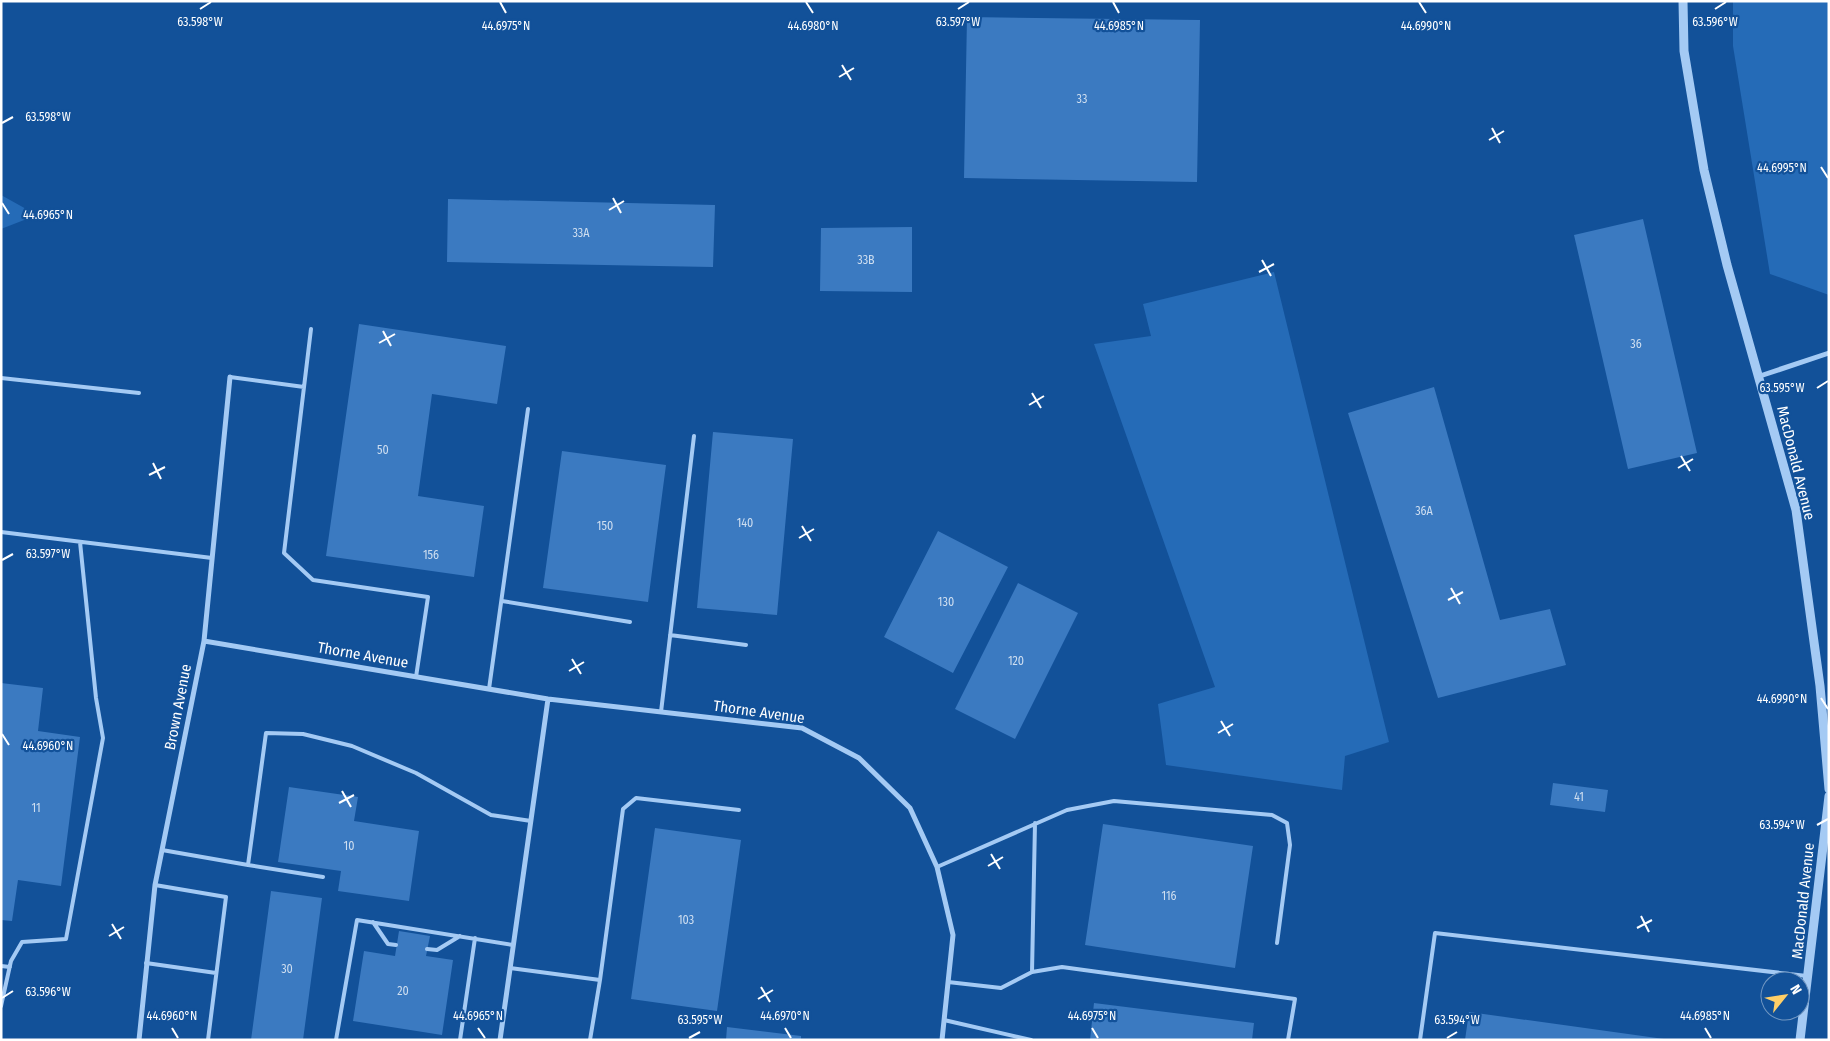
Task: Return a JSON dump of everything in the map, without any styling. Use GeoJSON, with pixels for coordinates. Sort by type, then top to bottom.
{"type":"FeatureCollection","features":[{"type":"Feature","properties":{"kind":"street","name":"MacDonald Avenue"},"geometry":{"type":"LineString","coordinates":[[1683,1],[1684,52],[1704,170],[1727,265],[1760,376],[1796,510],[1820,686],[1829,789]]}},
{"type":"Feature","properties":{"kind":"street"},"geometry":{"type":"LineString","coordinates":[[1760,376],[1829,353]]}},
{"type":"Feature","properties":{"kind":"street","name":"Brown Avenue"},"geometry":{"type":"LineString","coordinates":[[139,1040],[155,885],[204,641],[230,377]]}},
{"type":"Feature","properties":{"kind":"street","name":"Thorne Avenue"},"geometry":{"type":"LineString","coordinates":[[204,641],[548,699],[802,728],[859,758],[910,808],[937,867],[953,935],[942,1040]]}},
{"type":"Feature","properties":{"kind":"street"},"geometry":{"type":"LineString","coordinates":[[500,1040],[548,699]]}},
{"type":"Feature","properties":{"kind":"street","name":"MacDonald Avenue"},"geometry":{"type":"LineString","coordinates":[[1810,971],[1829,796]]}},
{"type":"Feature","properties":{"kind":"street","name":"MacDonald Avenue"},"geometry":{"type":"LineString","coordinates":[[1800,1040],[1803,1021]]}},
{"type":"Feature","properties":{"kind":"lane"},"geometry":{"type":"LineString","coordinates":[[311,330],[284,553],[313,580],[428,596],[416,677]]}},
{"type":"Feature","properties":{"kind":"lane"},"geometry":{"type":"LineString","coordinates":[[230,377],[304,387]]}},
{"type":"Feature","properties":{"kind":"lane"},"geometry":{"type":"LineString","coordinates":[[1,378],[139,392]]}},
{"type":"Feature","properties":{"kind":"lane"},"geometry":{"type":"LineString","coordinates":[[490,689],[528,409]]}},
{"type":"Feature","properties":{"kind":"lane"},"geometry":{"type":"LineString","coordinates":[[661,712],[694,436]]}},
{"type":"Feature","properties":{"kind":"lane"},"geometry":{"type":"LineString","coordinates":[[1,532],[212,558]]}},
{"type":"Feature","properties":{"kind":"lane"},"geometry":{"type":"LineString","coordinates":[[1,1006],[11,961],[22,942],[66,939],[103,738],[96,698],[80,542]]}},
{"type":"Feature","properties":{"kind":"lane"},"geometry":{"type":"LineString","coordinates":[[502,601],[630,622]]}},
{"type":"Feature","properties":{"kind":"lane"},"geometry":{"type":"LineString","coordinates":[[670,635],[746,645]]}},
{"type":"Feature","properties":{"kind":"lane"},"geometry":{"type":"LineString","coordinates":[[248,865],[266,733],[303,734],[352,746],[416,773],[491,815],[531,821]]}},
{"type":"Feature","properties":{"kind":"lane"},"geometry":{"type":"LineString","coordinates":[[590,1040],[600,980],[622,809],[636,798],[739,810]]}},
{"type":"Feature","properties":{"kind":"lane"},"geometry":{"type":"LineString","coordinates":[[937,867],[1068,810],[1114,801],[1272,815],[1287,823],[1290,845],[1277,943]]}},
{"type":"Feature","properties":{"kind":"lane"},"geometry":{"type":"LineString","coordinates":[[1032,972],[1035,823]]}},
{"type":"Feature","properties":{"kind":"lane"},"geometry":{"type":"LineString","coordinates":[[162,850],[323,877]]}},
{"type":"Feature","properties":{"kind":"lane"},"geometry":{"type":"LineString","coordinates":[[155,885],[226,896],[208,1040]]}},
{"type":"Feature","properties":{"kind":"lane"},"geometry":{"type":"LineString","coordinates":[[336,1040],[357,920],[513,945]]}},
{"type":"Feature","properties":{"kind":"lane"},"geometry":{"type":"LineString","coordinates":[[373,922],[388,944],[396,945]]}},
{"type":"Feature","properties":{"kind":"lane"},"geometry":{"type":"LineString","coordinates":[[1420,1040],[1435,933],[1766,971]]}},
{"type":"Feature","properties":{"kind":"lane"},"geometry":{"type":"LineString","coordinates":[[427,949],[437,950],[460,936]]}},
{"type":"Feature","properties":{"kind":"lane"},"geometry":{"type":"LineString","coordinates":[[460,1040],[475,938]]}},
{"type":"Feature","properties":{"kind":"lane"},"geometry":{"type":"LineString","coordinates":[[146,963],[216,973]]}},
{"type":"Feature","properties":{"kind":"lane"},"geometry":{"type":"LineString","coordinates":[[1,966],[10,967]]}},
{"type":"Feature","properties":{"kind":"lane"},"geometry":{"type":"LineString","coordinates":[[948,982],[1001,988],[1032,972],[1062,967],[1295,999],[1288,1040]]}},
{"type":"Feature","properties":{"kind":"lane"},"geometry":{"type":"LineString","coordinates":[[510,968],[600,980]]}},
{"type":"Feature","properties":{"kind":"lane"},"geometry":{"type":"LineString","coordinates":[[944,1020],[1031,1040]]}},
{"type":"Feature","properties":{"kind":"shaded area"},"geometry":{"type":"Polygon","coordinates":[[[1733,1],[1829,1],[1829,295],[1770,274],[1733,46],[1733,1]]]}},
{"type":"Feature","properties":{"kind":"shaded area"},"geometry":{"type":"Polygon","coordinates":[[[1,195],[37,215],[1,229],[1,195]]]}},
{"type":"Feature","properties":{"kind":"shaded area"},"geometry":{"type":"Polygon","coordinates":[[[1274,272],[1389,742],[1345,756],[1342,790],[1166,765],[1158,704],[1215,687],[1094,344],[1151,336],[1143,304],[1274,272]]]}},
{"type":"Feature","properties":{"kind":"building"},"geometry":{"type":"Polygon","coordinates":[[[967,17],[1200,20],[1197,182],[964,178],[967,17]]]}},
{"type":"Feature","properties":{"kind":"building"},"geometry":{"type":"Polygon","coordinates":[[[448,199],[715,205],[713,267],[447,262],[448,199]]]}},
{"type":"Feature","properties":{"kind":"building"},"geometry":{"type":"Polygon","coordinates":[[[1643,219],[1697,453],[1628,469],[1574,235],[1643,219]]]}},
{"type":"Feature","properties":{"kind":"building"},"geometry":{"type":"Polygon","coordinates":[[[912,227],[912,292],[820,291],[821,228],[912,227]]]}},
{"type":"Feature","properties":{"kind":"building"},"geometry":{"type":"Polygon","coordinates":[[[359,324],[506,346],[497,404],[432,394],[418,496],[484,506],[474,577],[326,556],[359,324]]]}},
{"type":"Feature","properties":{"kind":"building"},"geometry":{"type":"Polygon","coordinates":[[[1434,387],[1500,620],[1550,609],[1566,665],[1438,698],[1348,413],[1434,387]]]}},
{"type":"Feature","properties":{"kind":"building"},"geometry":{"type":"Polygon","coordinates":[[[713,432],[793,439],[777,615],[697,608],[713,432]]]}},
{"type":"Feature","properties":{"kind":"building"},"geometry":{"type":"Polygon","coordinates":[[[562,451],[666,465],[648,602],[543,588],[562,451]]]}},
{"type":"Feature","properties":{"kind":"building"},"geometry":{"type":"Polygon","coordinates":[[[938,531],[1008,567],[953,673],[884,637],[938,531]]]}},
{"type":"Feature","properties":{"kind":"building"},"geometry":{"type":"Polygon","coordinates":[[[1018,583],[1078,613],[1015,739],[955,709],[1018,583]]]}},
{"type":"Feature","properties":{"kind":"building"},"geometry":{"type":"Polygon","coordinates":[[[1,683],[43,688],[38,731],[80,737],[61,886],[18,880],[12,921],[1,920],[1,683]]]}},
{"type":"Feature","properties":{"kind":"building"},"geometry":{"type":"Polygon","coordinates":[[[1553,783],[1608,790],[1605,812],[1550,805],[1553,783]]]}},
{"type":"Feature","properties":{"kind":"building"},"geometry":{"type":"Polygon","coordinates":[[[289,787],[358,797],[354,821],[419,831],[409,901],[338,891],[341,871],[278,862],[289,787]]]}},
{"type":"Feature","properties":{"kind":"building"},"geometry":{"type":"Polygon","coordinates":[[[1103,824],[1253,846],[1235,968],[1085,945],[1103,824]]]}},
{"type":"Feature","properties":{"kind":"building"},"geometry":{"type":"Polygon","coordinates":[[[655,828],[741,840],[717,1011],[631,999],[655,828]]]}},
{"type":"Feature","properties":{"kind":"building"},"geometry":{"type":"Polygon","coordinates":[[[271,891],[322,898],[303,1040],[251,1040],[271,891]]]}},
{"type":"Feature","properties":{"kind":"building"},"geometry":{"type":"Polygon","coordinates":[[[399,931],[430,936],[426,956],[453,960],[442,1035],[353,1021],[364,951],[395,956],[399,931]]]}},
{"type":"Feature","properties":{"kind":"building"},"geometry":{"type":"Polygon","coordinates":[[[1094,1003],[1254,1023],[1252,1040],[1090,1040],[1094,1003]]]}},
{"type":"Feature","properties":{"kind":"building"},"geometry":{"type":"Polygon","coordinates":[[[1469,1012],[1664,1039],[1664,1040],[1465,1040],[1469,1012]]]}},
{"type":"Feature","properties":{"kind":"building"},"geometry":{"type":"Polygon","coordinates":[[[727,1027],[801,1036],[801,1040],[726,1040],[727,1027]]]}}]}
